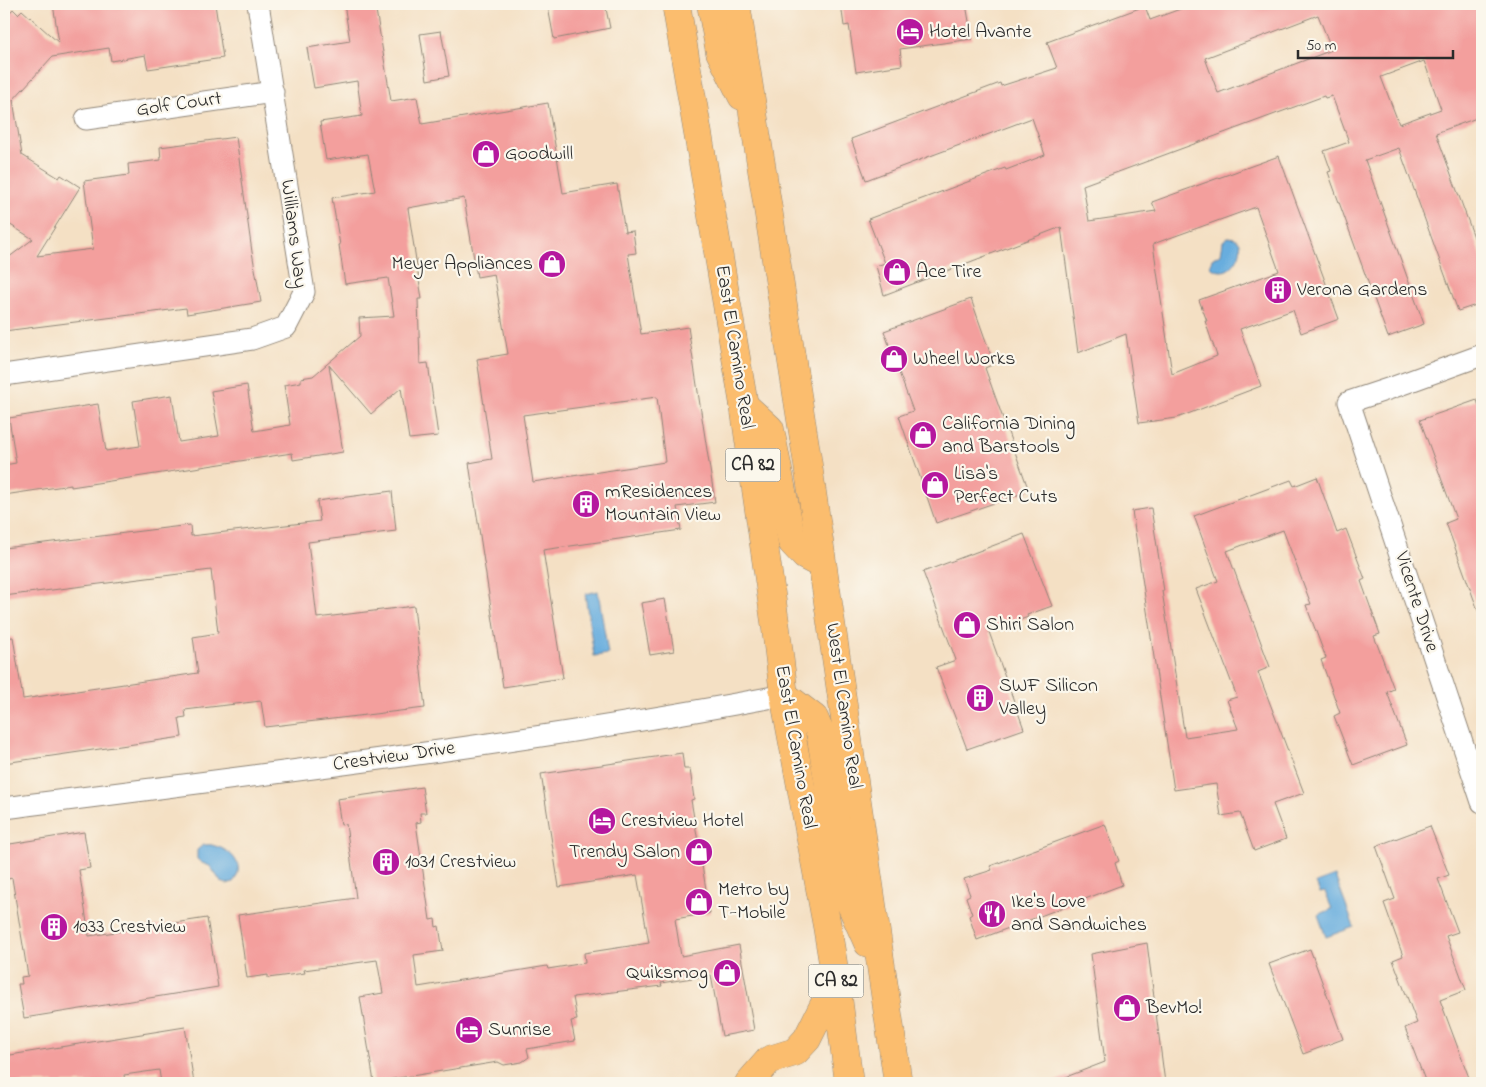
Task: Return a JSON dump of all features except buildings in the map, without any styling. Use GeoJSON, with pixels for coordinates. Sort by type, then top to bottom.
{"type":"FeatureCollection","features":[{"type":"Feature","properties":{"kind":"main road","name":"East El Camino Real"},"geometry":{"type":"LineString","coordinates":[[676,4],[744,405],[784,695],[836,981]]}},
{"type":"Feature","properties":{"kind":"main road"},"geometry":{"type":"LineString","coordinates":[[711,4],[720,52],[754,119]]}},
{"type":"Feature","properties":{"kind":"main road","name":"CA 82"},"geometry":{"type":"LineString","coordinates":[[736,4],[754,119]]}},
{"type":"Feature","properties":{"kind":"main road","name":"West El Camino Real"},"geometry":{"type":"LineString","coordinates":[[754,119],[822,564],[898,1083]]}},
{"type":"Feature","properties":{"kind":"main road"},"geometry":{"type":"LineString","coordinates":[[744,405],[770,429],[792,542],[805,556],[822,564]]}},
{"type":"Feature","properties":{"kind":"main road"},"geometry":{"type":"LineString","coordinates":[[784,695],[814,718],[820,732],[848,898],[883,977]]}},
{"type":"Feature","properties":{"kind":"main road"},"geometry":{"type":"LineString","coordinates":[[749,1083],[769,1060],[795,1052],[807,1039],[836,981]]}},
{"type":"Feature","properties":{"kind":"main road","name":"CA 82"},"geometry":{"type":"LineString","coordinates":[[836,981],[849,1083]]}},
{"type":"Feature","properties":{"kind":"street","name":"Williams Way"},"geometry":{"type":"LineString","coordinates":[[4,375],[252,339],[286,327],[304,292],[258,4]]}},
{"type":"Feature","properties":{"kind":"street","name":"Golf Court"},"geometry":{"type":"LineString","coordinates":[[86,119],[273,92]]}},
{"type":"Feature","properties":{"kind":"street","name":"Vicente Drive"},"geometry":{"type":"LineString","coordinates":[[1482,355],[1394,388],[1349,402],[1482,802]]}},
{"type":"Feature","properties":{"kind":"street","name":"Crestview Drive"},"geometry":{"type":"LineString","coordinates":[[4,808],[445,750],[710,709],[784,695]]}},
{"type":"Feature","properties":{"kind":"water"},"geometry":{"type":"Polygon","coordinates":[[[1228,237],[1235,238],[1240,243],[1240,253],[1236,262],[1225,271],[1210,267],[1213,258],[1221,254],[1223,241],[1228,237]]]}},
{"type":"Feature","properties":{"kind":"water"},"geometry":{"type":"Polygon","coordinates":[[[598,591],[608,654],[594,656],[585,594],[598,591]]]}},
{"type":"Feature","properties":{"kind":"water"},"geometry":{"type":"Polygon","coordinates":[[[203,845],[221,848],[231,855],[238,865],[237,876],[233,882],[227,884],[221,882],[210,866],[197,859],[197,850],[203,845]]]}},
{"type":"Feature","properties":{"kind":"water"},"geometry":{"type":"Polygon","coordinates":[[[1335,876],[1354,927],[1326,937],[1318,915],[1332,909],[1325,892],[1320,893],[1316,883],[1335,876]]]}},
{"type":"Feature","properties":{"kind":"place","name":"Hotel Avante"},"geometry":{"type":"Point","coordinates":[910,32]}},
{"type":"Feature","properties":{"kind":"place","name":"Goodwill"},"geometry":{"type":"Point","coordinates":[486,154]}},
{"type":"Feature","properties":{"kind":"place","name":"Meyer Appliances"},"geometry":{"type":"Point","coordinates":[552,264]}},
{"type":"Feature","properties":{"kind":"place","name":"Ace Tire"},"geometry":{"type":"Point","coordinates":[897,272]}},
{"type":"Feature","properties":{"kind":"place","name":"Verona Gardens"},"geometry":{"type":"Point","coordinates":[1278,290]}},
{"type":"Feature","properties":{"kind":"place","name":"Wheel Works"},"geometry":{"type":"Point","coordinates":[894,359]}},
{"type":"Feature","properties":{"kind":"place","name":"California Dining and Barstools"},"geometry":{"type":"Point","coordinates":[923,435]}},
{"type":"Feature","properties":{"kind":"place","name":"Lisa's Perfect Cuts"},"geometry":{"type":"Point","coordinates":[935,485]}},
{"type":"Feature","properties":{"kind":"place","name":"mResidences Mountain View"},"geometry":{"type":"Point","coordinates":[586,504]}},
{"type":"Feature","properties":{"kind":"place","name":"Shiri Salon"},"geometry":{"type":"Point","coordinates":[967,625]}},
{"type":"Feature","properties":{"kind":"place","name":"SWF Silicon Valley"},"geometry":{"type":"Point","coordinates":[980,698]}},
{"type":"Feature","properties":{"kind":"place","name":"Crestview Hotel"},"geometry":{"type":"Point","coordinates":[602,821]}},
{"type":"Feature","properties":{"kind":"place","name":"Trendy Salon"},"geometry":{"type":"Point","coordinates":[699,852]}},
{"type":"Feature","properties":{"kind":"place","name":"1031 Crestview"},"geometry":{"type":"Point","coordinates":[386,862]}},
{"type":"Feature","properties":{"kind":"place","name":"Metro by T-Mobile"},"geometry":{"type":"Point","coordinates":[699,902]}},
{"type":"Feature","properties":{"kind":"place","name":"Ike's Love and Sandwiches"},"geometry":{"type":"Point","coordinates":[992,914]}},
{"type":"Feature","properties":{"kind":"place","name":"1033 Crestview"},"geometry":{"type":"Point","coordinates":[54,927]}},
{"type":"Feature","properties":{"kind":"place","name":"Quiksmog"},"geometry":{"type":"Point","coordinates":[727,973]}},
{"type":"Feature","properties":{"kind":"place","name":"BevMo!"},"geometry":{"type":"Point","coordinates":[1127,1008]}},
{"type":"Feature","properties":{"kind":"place","name":"Sunrise"},"geometry":{"type":"Point","coordinates":[469,1030]}}]}
